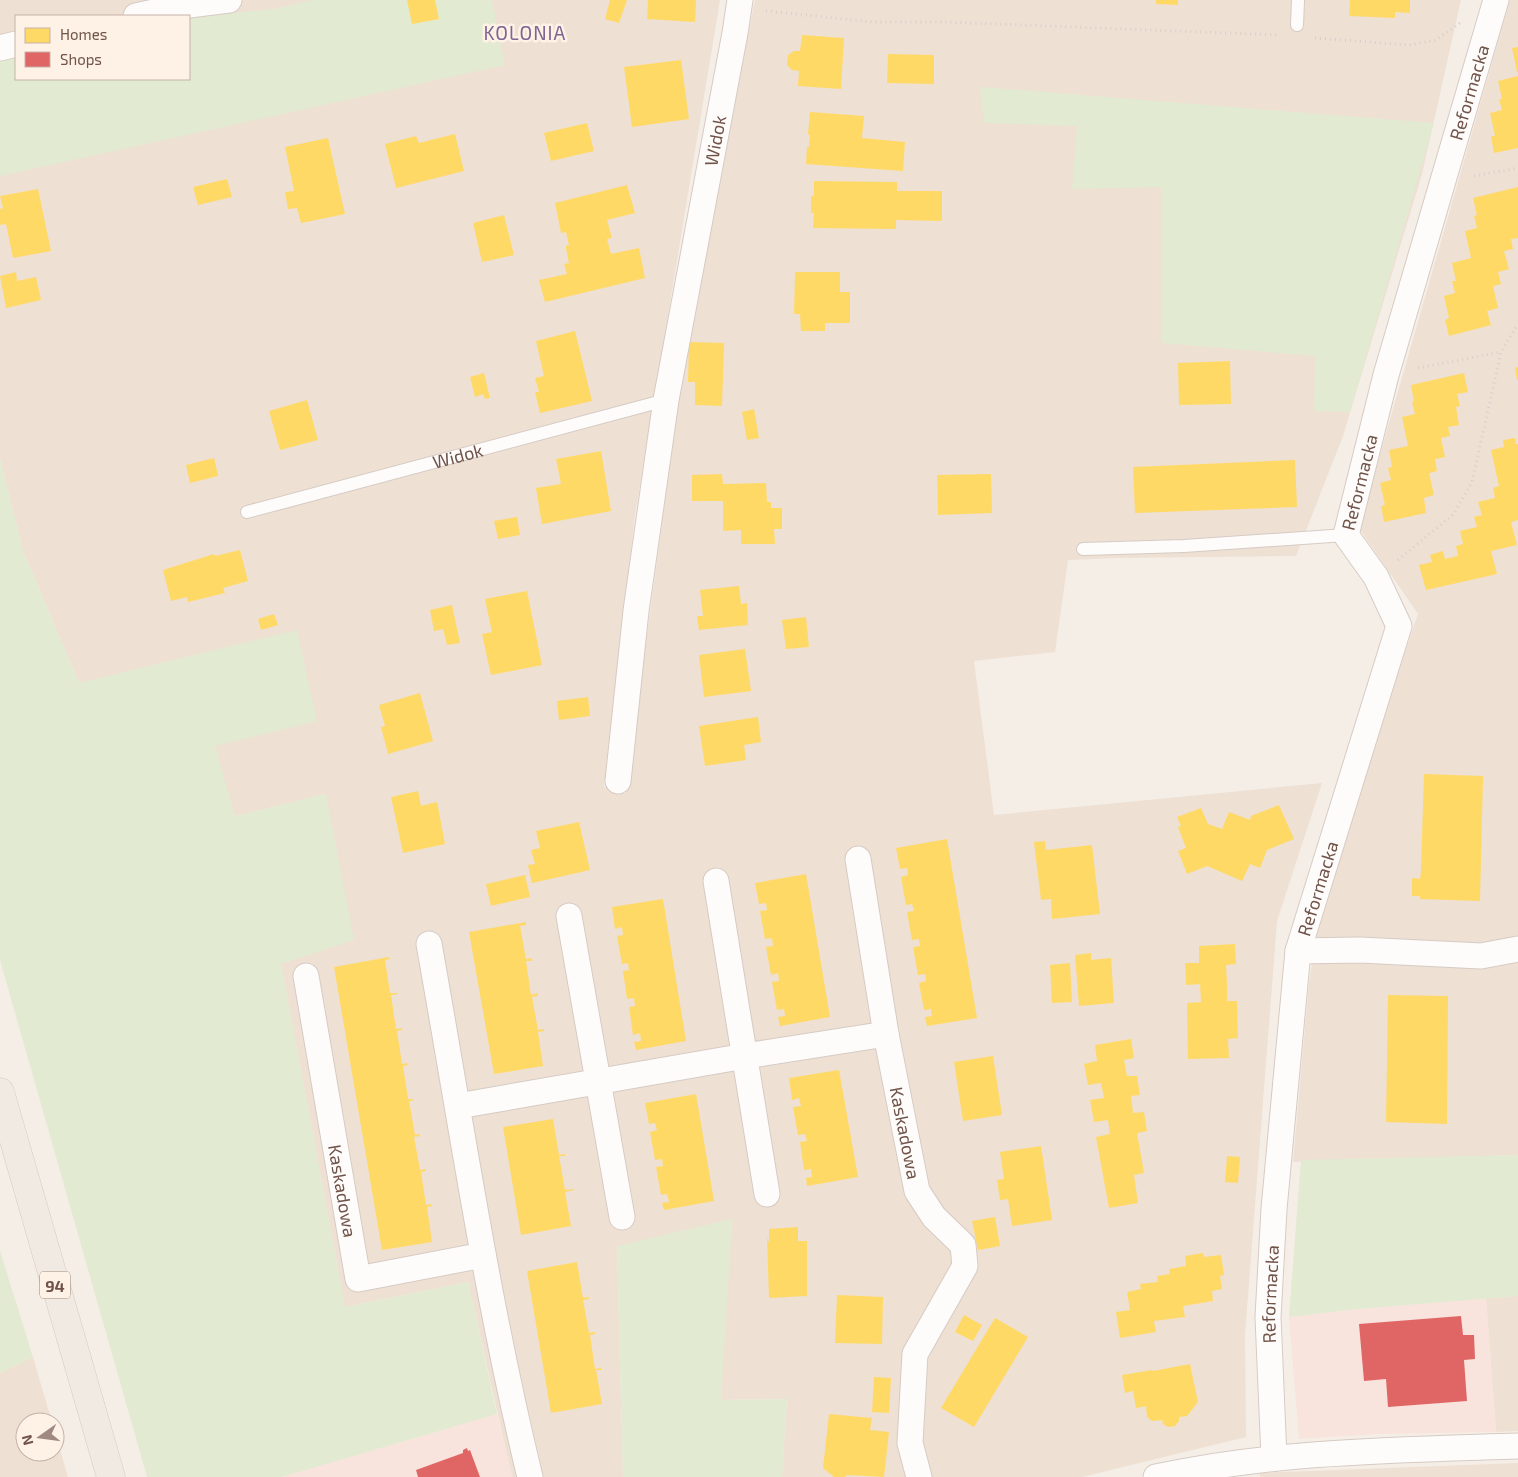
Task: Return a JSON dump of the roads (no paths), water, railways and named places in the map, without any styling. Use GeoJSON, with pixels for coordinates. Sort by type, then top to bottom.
{"type":"FeatureCollection","features":[{"type":"Feature","properties":{"kind":"main road","name":"94"},"geometry":{"type":"LineString","coordinates":[[0,1092],[111,1477]]}},
{"type":"Feature","properties":{"kind":"street"},"geometry":{"type":"LineString","coordinates":[[140,15],[180,6],[229,0]]}},
{"type":"Feature","properties":{"kind":"street","name":"Reformacka"},"geometry":{"type":"LineString","coordinates":[[1274,1458],[1268,1317],[1274,1209],[1298,952],[1399,626],[1376,577],[1346,535],[1386,375],[1496,0]]}},
{"type":"Feature","properties":{"kind":"street","name":"Widok"},"geometry":{"type":"LineString","coordinates":[[618,781],[636,611],[666,400],[739,4]]}},
{"type":"Feature","properties":{"kind":"street"},"geometry":{"type":"LineString","coordinates":[[0,48],[15,44]]}},
{"type":"Feature","properties":{"kind":"street","name":"Kaskadowa"},"geometry":{"type":"LineString","coordinates":[[858,859],[886,1034],[917,1191],[934,1217],[963,1245],[966,1266],[915,1354],[910,1443],[919,1477]]}},
{"type":"Feature","properties":{"kind":"street"},"geometry":{"type":"LineString","coordinates":[[716,881],[767,1194]]}},
{"type":"Feature","properties":{"kind":"street"},"geometry":{"type":"LineString","coordinates":[[569,916],[622,1217]]}},
{"type":"Feature","properties":{"kind":"street"},"geometry":{"type":"LineString","coordinates":[[430,944],[483,1255],[514,1414],[530,1477]]}},
{"type":"Feature","properties":{"kind":"street","name":"Reformacka"},"geometry":{"type":"LineString","coordinates":[[1298,952],[1360,950],[1482,956],[1518,949]]}},
{"type":"Feature","properties":{"kind":"street","name":"Kaskadowa"},"geometry":{"type":"LineString","coordinates":[[306,976],[358,1279],[483,1255]]}},
{"type":"Feature","properties":{"kind":"street"},"geometry":{"type":"LineString","coordinates":[[458,1106],[744,1056],[886,1034]]}},
{"type":"Feature","properties":{"kind":"street"},"geometry":{"type":"LineString","coordinates":[[1156,1477],[1274,1458],[1344,1452],[1518,1446]]}},
{"type":"Feature","properties":{"kind":"lane"},"geometry":{"type":"LineString","coordinates":[[1297,25],[1298,0]]}},
{"type":"Feature","properties":{"kind":"lane","name":"Widok"},"geometry":{"type":"LineString","coordinates":[[247,512],[666,400]]}},
{"type":"Feature","properties":{"kind":"lane"},"geometry":{"type":"LineString","coordinates":[[1083,549],[1184,546],[1346,535]]}},
{"type":"Feature","properties":{"kind":"district","name":"KOLONIA"},"geometry":{"type":"Point","coordinates":[525,32]}}]}
